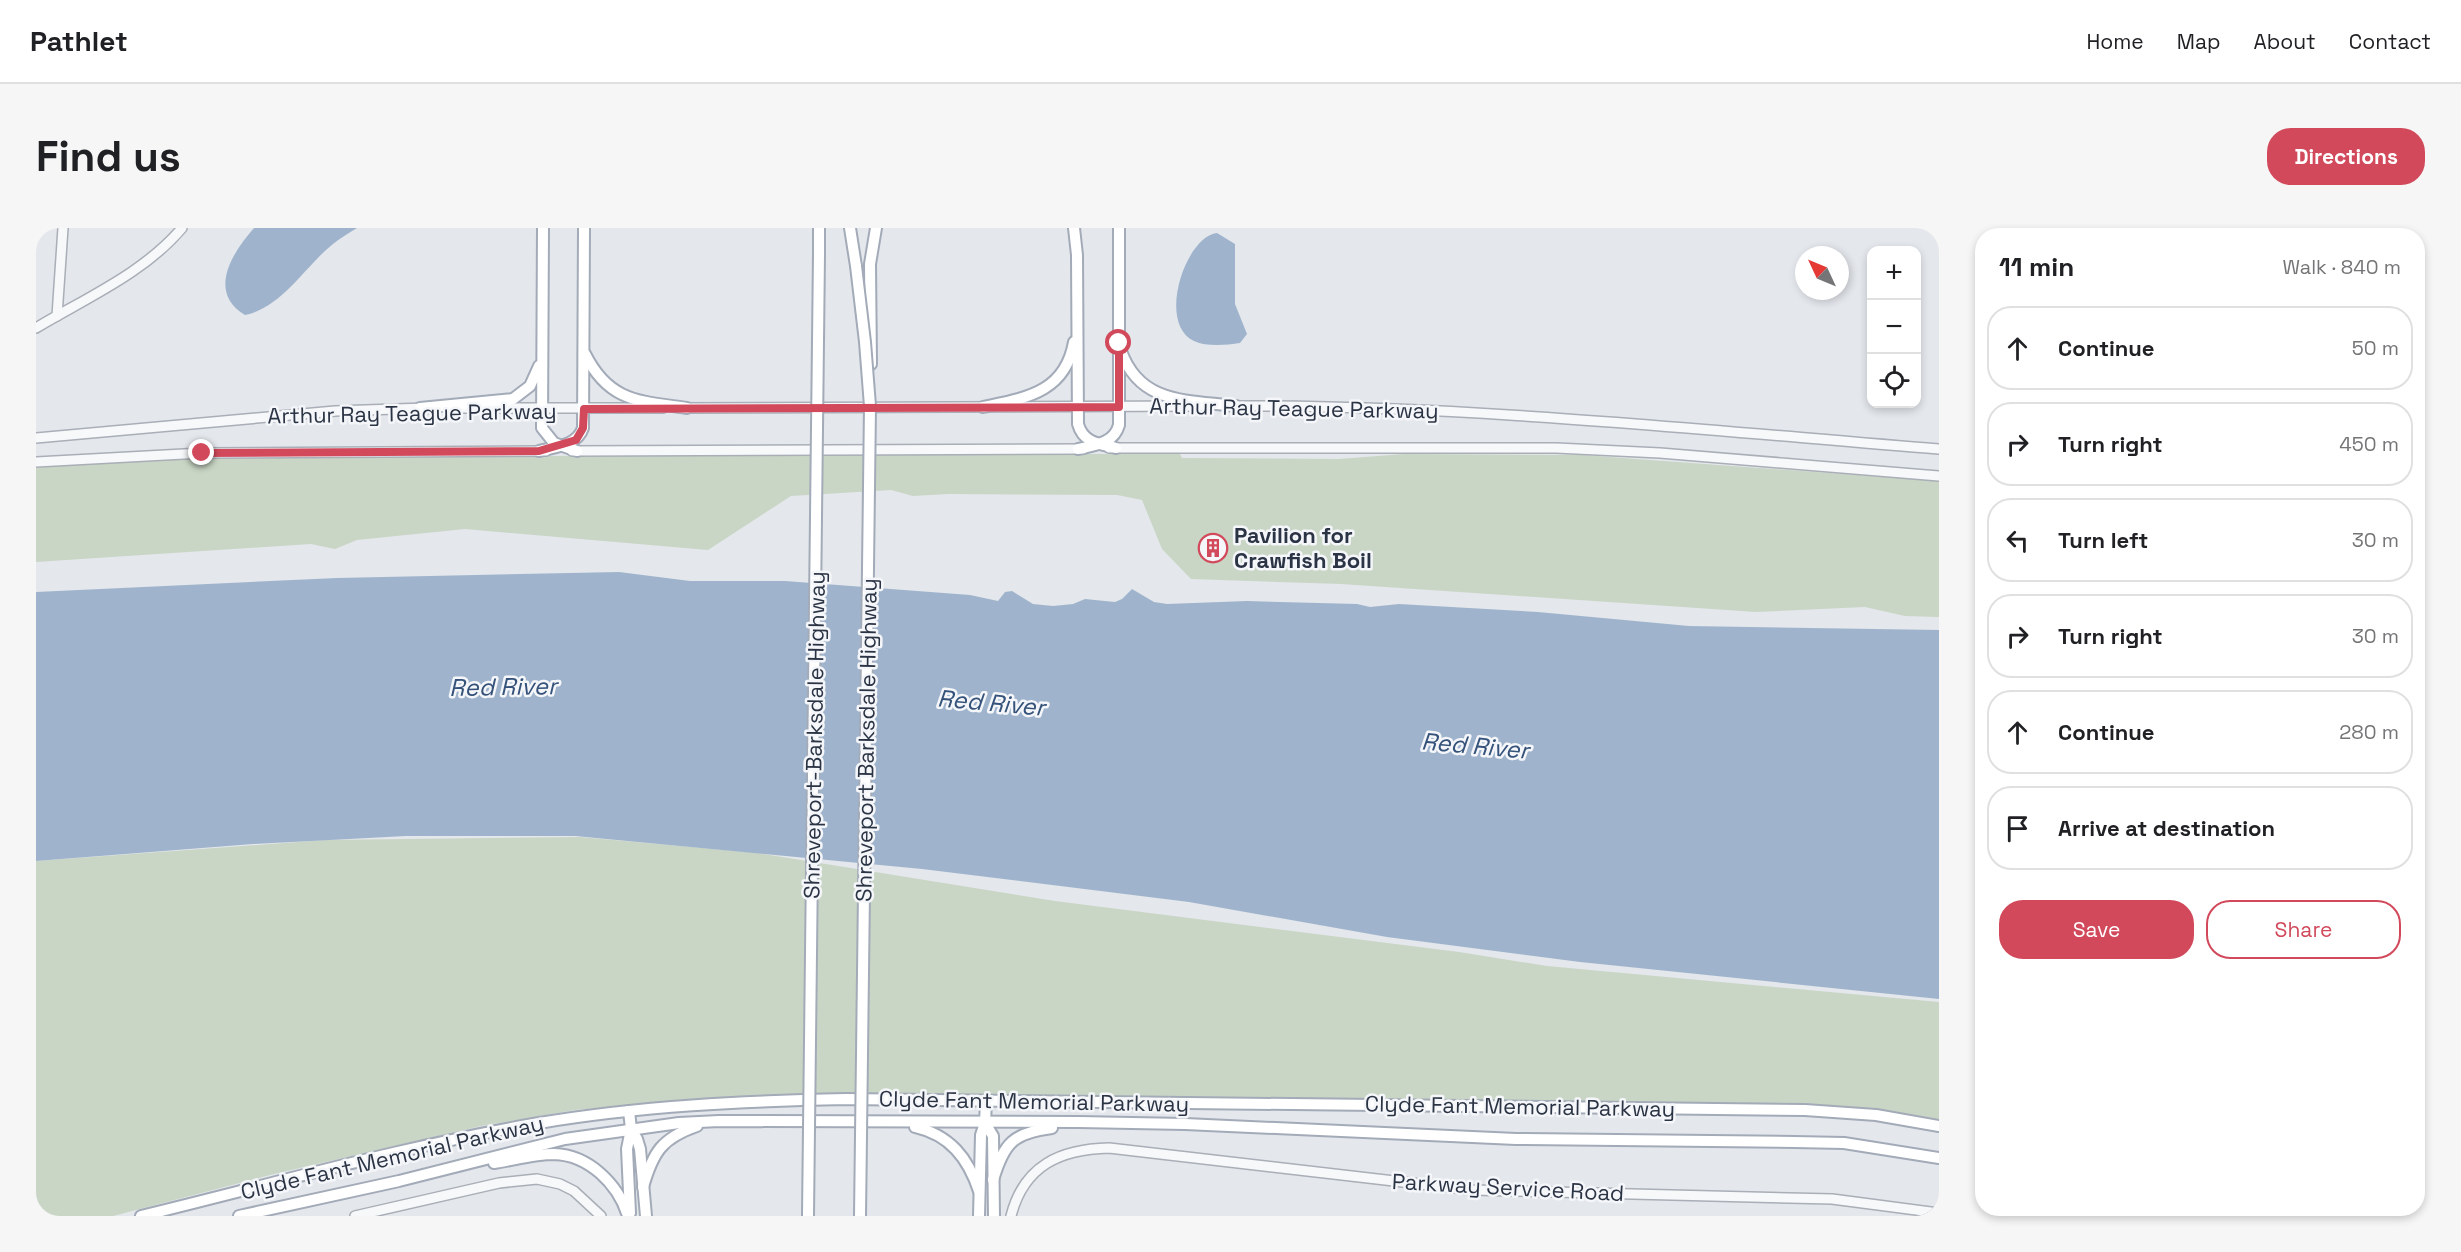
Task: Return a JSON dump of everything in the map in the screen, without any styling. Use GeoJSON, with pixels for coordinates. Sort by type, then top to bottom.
{"type":"FeatureCollection","features":[{"type":"Feature","properties":{"kind":"main road"},"geometry":{"type":"LineString","coordinates":[[543,228],[543,431],[559,446],[577,451]]}},
{"type":"Feature","properties":{"kind":"main road"},"geometry":{"type":"LineString","coordinates":[[539,451],[573,442],[581,435],[583,428],[584,228]]}},
{"type":"Feature","properties":{"kind":"main road","name":"Shreveport-Barksdale Highway"},"geometry":{"type":"LineString","coordinates":[[808,1216],[818,228]]}},
{"type":"Feature","properties":{"kind":"main road","name":"Shreveport Barksdale Highway"},"geometry":{"type":"LineString","coordinates":[[850,228],[865,342],[870,406],[860,1216]]}},
{"type":"Feature","properties":{"kind":"main road"},"geometry":{"type":"LineString","coordinates":[[870,406],[872,330],[870,264],[876,228]]}},
{"type":"Feature","properties":{"kind":"main road"},"geometry":{"type":"LineString","coordinates":[[1074,228],[1077,243],[1076,318],[1080,432],[1088,440],[1116,448]]}},
{"type":"Feature","properties":{"kind":"main road"},"geometry":{"type":"LineString","coordinates":[[1078,449],[1108,440],[1116,432],[1119,407],[1119,228]]}},
{"type":"Feature","properties":{"kind":"main road"},"geometry":{"type":"LineString","coordinates":[[983,407],[1031,396],[1053,383],[1065,368],[1070,357],[1076,318]]}},
{"type":"Feature","properties":{"kind":"main road"},"geometry":{"type":"LineString","coordinates":[[1119,343],[1132,372],[1151,391],[1174,399],[1236,406]]}},
{"type":"Feature","properties":{"kind":"main road"},"geometry":{"type":"LineString","coordinates":[[584,351],[599,378],[619,394],[639,401],[687,408]]}},
{"type":"Feature","properties":{"kind":"main road"},"geometry":{"type":"LineString","coordinates":[[420,408],[513,399],[532,382],[542,354]]}},
{"type":"Feature","properties":{"kind":"main road","name":"Clyde Fant Memorial Parkway"},"geometry":{"type":"LineString","coordinates":[[141,1216],[474,1134],[629,1111],[769,1100],[1805,1110],[1876,1115],[1939,1126]]}},
{"type":"Feature","properties":{"kind":"main road"},"geometry":{"type":"LineString","coordinates":[[979,1216],[981,1135],[985,1123],[986,1101]]}},
{"type":"Feature","properties":{"kind":"main road"},"geometry":{"type":"LineString","coordinates":[[629,1111],[631,1129],[627,1149],[629,1216]]}},
{"type":"Feature","properties":{"kind":"main road"},"geometry":{"type":"LineString","coordinates":[[643,1187],[650,1163],[657,1150],[668,1140],[680,1132],[718,1121]]}},
{"type":"Feature","properties":{"kind":"main road","name":"Clyde Fant Memorial Parkway"},"geometry":{"type":"LineString","coordinates":[[239,1216],[408,1179],[565,1139],[631,1129],[718,1121],[1185,1124],[1516,1139],[1844,1143],[1939,1158]]}},
{"type":"Feature","properties":{"kind":"main road"},"geometry":{"type":"LineString","coordinates":[[993,1180],[999,1159],[1014,1139],[1031,1131],[1079,1122]]}},
{"type":"Feature","properties":{"kind":"main road"},"geometry":{"type":"LineString","coordinates":[[879,1123],[915,1127],[939,1136],[966,1160],[979,1191]]}},
{"type":"Feature","properties":{"kind":"main road"},"geometry":{"type":"LineString","coordinates":[[985,1123],[993,1136],[994,1216]]}},
{"type":"Feature","properties":{"kind":"main road"},"geometry":{"type":"LineString","coordinates":[[631,1129],[640,1149],[646,1216]]}},
{"type":"Feature","properties":{"kind":"main road"},"geometry":{"type":"LineString","coordinates":[[408,1179],[531,1156],[555,1154],[569,1156],[588,1165],[608,1180],[620,1196],[629,1216]]}},
{"type":"Feature","properties":{"kind":"street"},"geometry":{"type":"LineString","coordinates":[[57,316],[63,228]]}},
{"type":"Feature","properties":{"kind":"street"},"geometry":{"type":"LineString","coordinates":[[36,328],[131,272],[158,253],[182,228]]}},
{"type":"Feature","properties":{"kind":"street","name":"Arthur Ray Teague Parkway"},"geometry":{"type":"LineString","coordinates":[[36,438],[274,415],[420,408],[1351,406],[1479,412],[1939,449]]}},
{"type":"Feature","properties":{"kind":"street","name":"Arthur Ray Teague Parkway"},"geometry":{"type":"LineString","coordinates":[[36,462],[202,453],[1556,448],[1660,453],[1939,476]]}},
{"type":"Feature","properties":{"kind":"street","name":"Parkway Service Road"},"geometry":{"type":"LineString","coordinates":[[1011,1216],[1025,1185],[1032,1175],[1046,1164],[1064,1154],[1079,1150],[1110,1149],[1472,1190],[1832,1199],[1939,1214]]}},
{"type":"Feature","properties":{"kind":"street"},"geometry":{"type":"LineString","coordinates":[[355,1216],[499,1183],[537,1179],[560,1184],[574,1191],[601,1216]]}},
{"type":"Feature","properties":{"kind":"green space"},"geometry":{"type":"Polygon","coordinates":[[[1180,454],[1182,458],[1339,459],[1404,454],[1582,455],[1939,481],[1939,617],[1905,616],[1865,607],[1756,612],[1341,584],[1191,579],[1162,549],[1142,500],[1117,495],[948,494],[913,496],[891,490],[791,496],[708,550],[465,529],[357,540],[335,549],[311,544],[36,562],[36,468],[166,460],[254,458],[1180,454]]]}},
{"type":"Feature","properties":{"kind":"green space"},"geometry":{"type":"Polygon","coordinates":[[[580,837],[758,853],[1055,901],[1459,952],[1547,966],[1939,1002],[1939,1121],[1864,1108],[1743,1103],[873,1094],[726,1097],[575,1110],[481,1126],[274,1174],[113,1216],[36,1216],[36,861],[325,840],[580,837]]]}},
{"type":"Feature","properties":{"kind":"water"},"geometry":{"type":"Polygon","coordinates":[[[254,228],[357,228],[333,244],[271,304],[245,315],[234,306],[227,295],[225,284],[231,260],[254,228]]]}},
{"type":"Feature","properties":{"kind":"water"},"geometry":{"type":"Polygon","coordinates":[[[1217,233],[1235,244],[1235,304],[1247,334],[1240,343],[1211,345],[1194,341],[1183,331],[1177,317],[1176,300],[1186,264],[1195,249],[1206,238],[1217,233]]]}},
{"type":"Feature","properties":{"kind":"water","name":"Red River"},"geometry":{"type":"Polygon","coordinates":[[[619,572],[690,581],[785,581],[970,595],[998,601],[1005,592],[1012,591],[1033,604],[1053,606],[1073,604],[1085,599],[1115,602],[1122,599],[1132,589],[1154,602],[1167,604],[1247,601],[1357,604],[1370,607],[1399,604],[1538,612],[1689,626],[1939,630],[1939,999],[1580,962],[1387,937],[1189,902],[922,869],[575,836],[406,836],[253,844],[36,861],[36,592],[337,578],[619,572]]]}},
{"type":"Feature","properties":{"kind":"place","name":"Pavilion for Crawfish Boil"},"geometry":{"type":"Point","coordinates":[1213,548]}},
{"type":"Feature","properties":{"kind":"route"},"geometry":{"type":"LineString","coordinates":[[202,453],[539,451],[576,440],[583,428],[584,409],[1119,407],[1119,343]]}}]}
